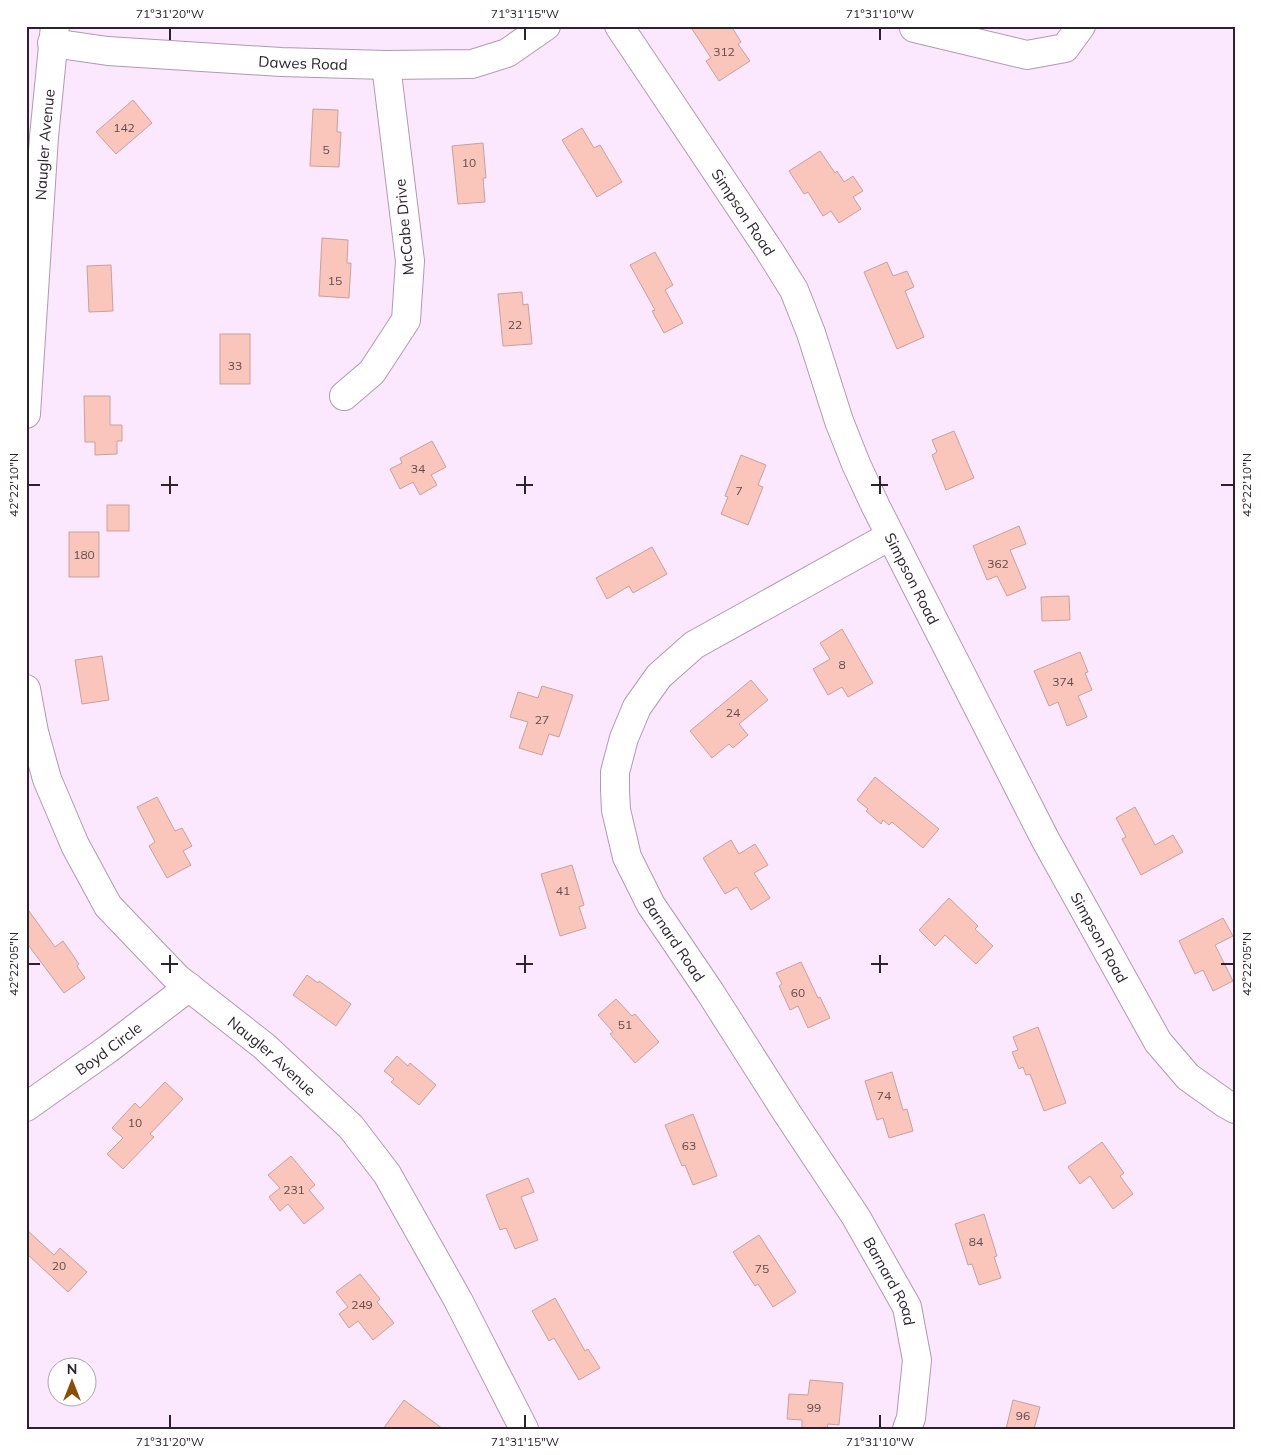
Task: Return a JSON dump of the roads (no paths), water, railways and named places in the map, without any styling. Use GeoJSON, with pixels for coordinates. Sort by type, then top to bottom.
{"type":"FeatureCollection","features":[{"type":"Feature","properties":{"kind":"street","name":"Dawes Road"},"geometry":{"type":"LineString","coordinates":[[54,35],[108,51],[281,62],[386,65],[472,64],[507,53],[546,26]]}},
{"type":"Feature","properties":{"kind":"street","name":"Simpson Road"},"geometry":{"type":"LineString","coordinates":[[619,26],[794,290],[811,333],[824,377],[856,464],[890,536],[1058,863],[1158,1042],[1188,1077],[1235,1109]]}},
{"type":"Feature","properties":{"kind":"street"},"geometry":{"type":"LineString","coordinates":[[914,28],[1027,55],[1065,48],[1081,26]]}},
{"type":"Feature","properties":{"kind":"street","name":"Naugler Avenue"},"geometry":{"type":"LineString","coordinates":[[26,414],[29,326],[54,35]]}},
{"type":"Feature","properties":{"kind":"street","name":"McCabe Drive"},"geometry":{"type":"LineString","coordinates":[[344,396],[372,372],[406,320],[410,261],[386,65]]}},
{"type":"Feature","properties":{"kind":"street","name":"Barnard Road"},"geometry":{"type":"LineString","coordinates":[[890,536],[694,645],[659,676],[637,707],[624,738],[615,772],[615,790],[616,810],[627,857],[651,905],[710,992],[856,1217],[907,1308],[917,1360],[911,1418],[907,1429]]}},
{"type":"Feature","properties":{"kind":"street","name":"Naugler Avenue"},"geometry":{"type":"LineString","coordinates":[[26,691],[34,732],[47,779],[74,845],[108,906],[177,978],[264,1046],[351,1126],[387,1174],[458,1300],[524,1429]]}},
{"type":"Feature","properties":{"kind":"street","name":"Boyd Circle"},"geometry":{"type":"LineString","coordinates":[[26,1107],[108,1049],[189,987]]}}]}
